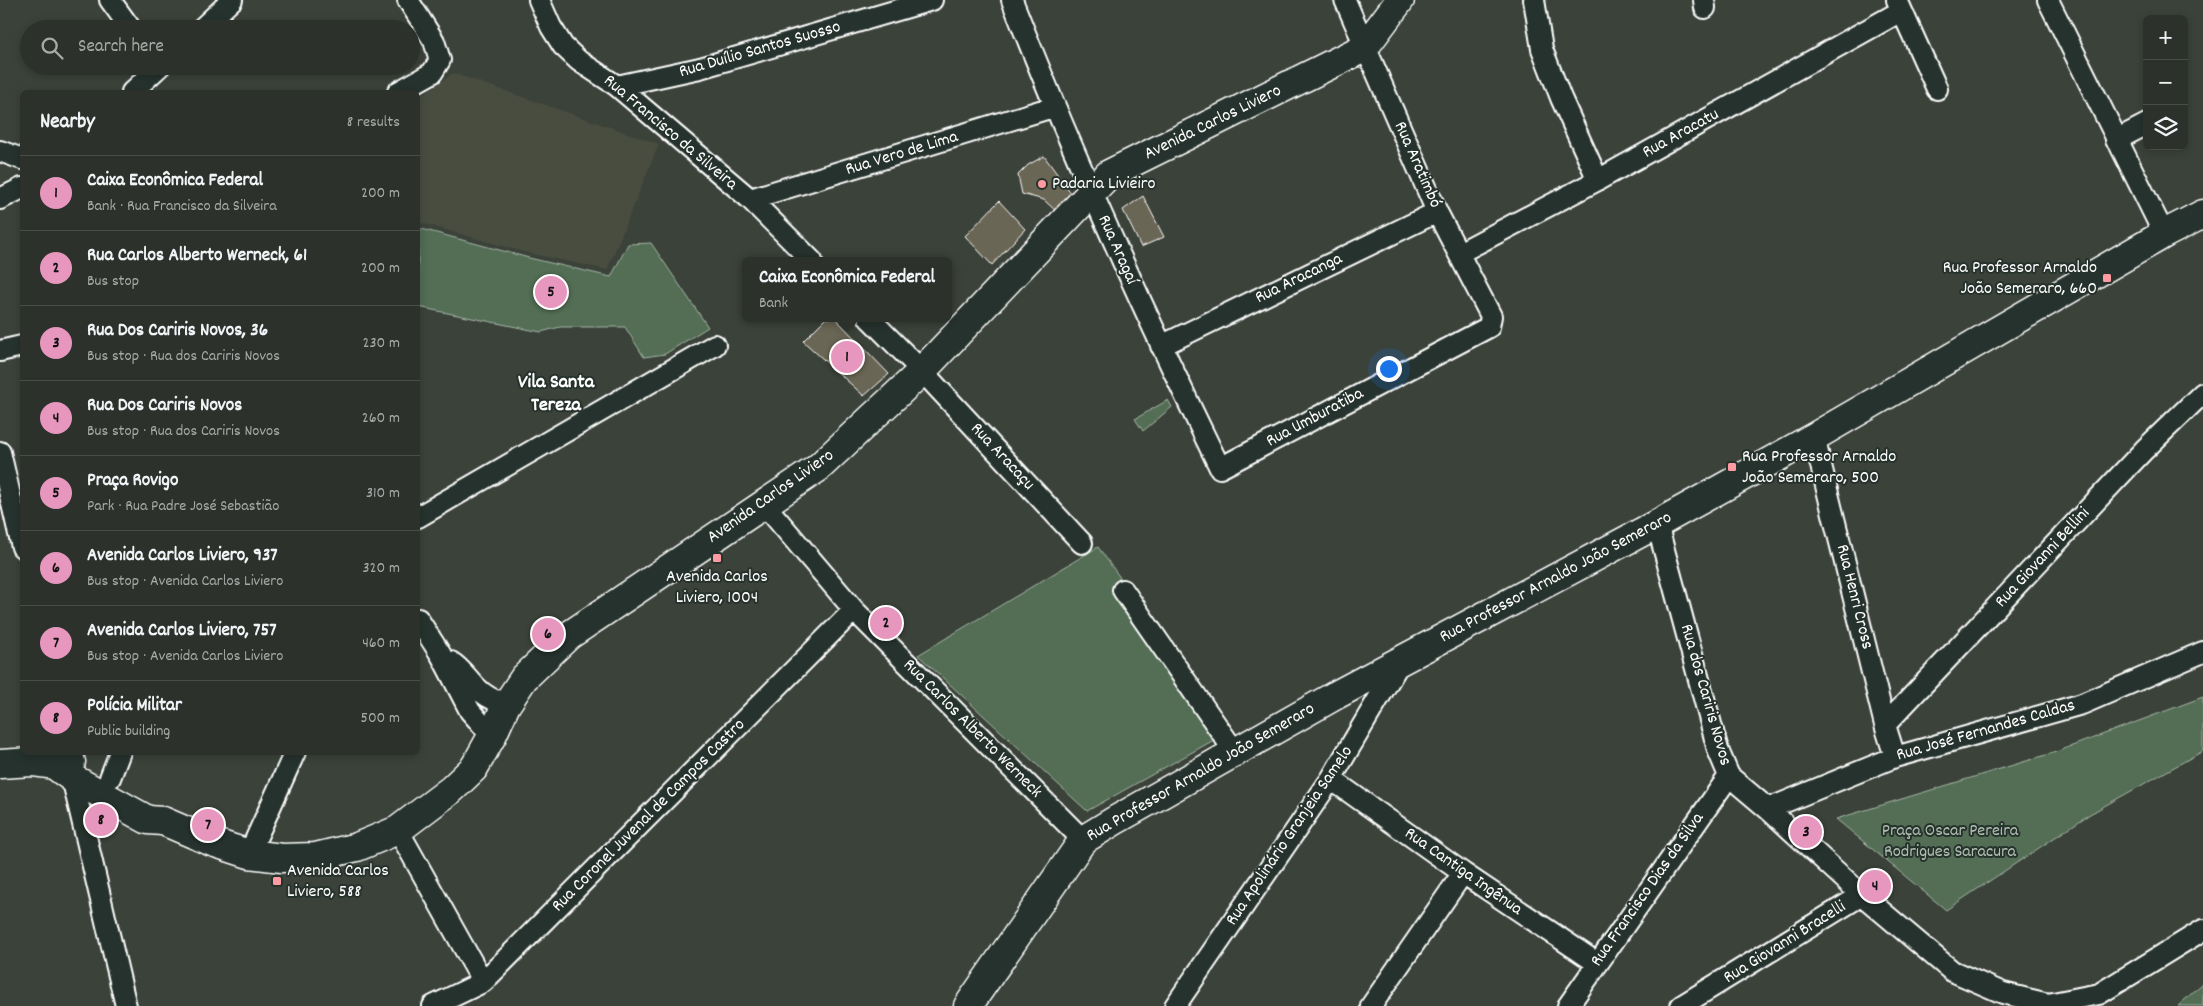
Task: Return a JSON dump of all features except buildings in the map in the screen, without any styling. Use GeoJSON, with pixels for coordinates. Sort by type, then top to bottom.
{"type":"FeatureCollection","features":[{"type":"Feature","properties":{"kind":"street"},"geometry":{"type":"LineString","coordinates":[[110,0],[124,20]]}},
{"type":"Feature","properties":{"kind":"street"},"geometry":{"type":"LineString","coordinates":[[211,20],[232,0]]}},
{"type":"Feature","properties":{"kind":"street"},"geometry":{"type":"LineString","coordinates":[[408,0],[420,20]]}},
{"type":"Feature","properties":{"kind":"street","name":"Rua Francisco da Silveira"},"geometry":{"type":"LineString","coordinates":[[539,0],[551,28],[563,46],[579,61],[617,86],[750,199],[808,257]]}},
{"type":"Feature","properties":{"kind":"street","name":"Rua Duílio Santos Suosso"},"geometry":{"type":"LineString","coordinates":[[617,86],[700,68],[932,0]]}},
{"type":"Feature","properties":{"kind":"street","name":"Rua Aragaí"},"geometry":{"type":"LineString","coordinates":[[1012,0],[1053,107],[1161,346],[1220,468]]}},
{"type":"Feature","properties":{"kind":"street","name":"Rua Aratimbó"},"geometry":{"type":"LineString","coordinates":[[1345,0],[1364,48],[1438,212],[1491,316],[1489,326]]}},
{"type":"Feature","properties":{"kind":"street"},"geometry":{"type":"LineString","coordinates":[[1364,48],[1400,0]]}},
{"type":"Feature","properties":{"kind":"street"},"geometry":{"type":"LineString","coordinates":[[1534,0],[1542,49],[1561,98],[1598,180]]}},
{"type":"Feature","properties":{"kind":"street"},"geometry":{"type":"LineString","coordinates":[[2048,0],[2164,234]]}},
{"type":"Feature","properties":{"kind":"street"},"geometry":{"type":"LineString","coordinates":[[1899,5],[1937,89]]}},
{"type":"Feature","properties":{"kind":"street","name":"Rua Aracatu"},"geometry":{"type":"LineString","coordinates":[[1459,253],[1598,180],[1899,5]]}},
{"type":"Feature","properties":{"kind":"street"},"geometry":{"type":"LineString","coordinates":[[402,90],[432,73],[440,60],[437,50],[420,21]]}},
{"type":"Feature","properties":{"kind":"street","name":"Avenida Carlos Liviero"},"geometry":{"type":"LineString","coordinates":[[65,764],[148,820],[163,821],[212,842],[249,854],[282,858],[315,857],[357,847],[398,830],[452,789],[474,768],[492,736],[506,705],[524,678],[568,636],[818,468],[922,371],[1109,174],[1364,48]]}},
{"type":"Feature","properties":{"kind":"street"},"geometry":{"type":"LineString","coordinates":[[134,90],[150,75]]}},
{"type":"Feature","properties":{"kind":"street","name":"Rua Vero de Lima"},"geometry":{"type":"LineString","coordinates":[[750,199],[1053,107]]}},
{"type":"Feature","properties":{"kind":"street"},"geometry":{"type":"LineString","coordinates":[[2116,140],[2143,126]]}},
{"type":"Feature","properties":{"kind":"street"},"geometry":{"type":"LineString","coordinates":[[0,151],[20,158]]}},
{"type":"Feature","properties":{"kind":"street"},"geometry":{"type":"LineString","coordinates":[[0,184],[20,190]]}},
{"type":"Feature","properties":{"kind":"street"},"geometry":{"type":"LineString","coordinates":[[0,199],[20,190]]}},
{"type":"Feature","properties":{"kind":"street","name":"Rua Aracanga"},"geometry":{"type":"LineString","coordinates":[[1161,346],[1438,212]]}},
{"type":"Feature","properties":{"kind":"street","name":"Rua Professor Arnaldo João Semeraro"},"geometry":{"type":"LineString","coordinates":[[968,1006],[1083,840],[1235,752],[1814,437],[2164,234],[2203,214]]}},
{"type":"Feature","properties":{"kind":"street"},"geometry":{"type":"LineString","coordinates":[[873,322],[922,371]]}},
{"type":"Feature","properties":{"kind":"street","name":"Rua Umburatiba"},"geometry":{"type":"LineString","coordinates":[[1220,468],[1489,326]]}},
{"type":"Feature","properties":{"kind":"street"},"geometry":{"type":"LineString","coordinates":[[0,351],[20,346]]}},
{"type":"Feature","properties":{"kind":"street"},"geometry":{"type":"LineString","coordinates":[[420,516],[715,346]]}},
{"type":"Feature","properties":{"kind":"street","name":"Rua Aracaçu"},"geometry":{"type":"LineString","coordinates":[[922,371],[1082,543]]}},
{"type":"Feature","properties":{"kind":"street","name":"Rua Giovanni Bellini"},"geometry":{"type":"LineString","coordinates":[[1885,726],[2144,450],[2203,393]]}},
{"type":"Feature","properties":{"kind":"street","name":"Rua Henri Cross"},"geometry":{"type":"LineString","coordinates":[[1814,437],[1885,726],[1895,756]]}},
{"type":"Feature","properties":{"kind":"street"},"geometry":{"type":"LineString","coordinates":[[0,452],[18,505],[20,526]]}},
{"type":"Feature","properties":{"kind":"street","name":"Rua Carlos Alberto Werneck"},"geometry":{"type":"LineString","coordinates":[[764,504],[854,610],[1083,840]]}},
{"type":"Feature","properties":{"kind":"street","name":"Rua dos Cariris Novos"},"geometry":{"type":"LineString","coordinates":[[1657,524],[1718,750],[1729,776],[1862,895],[1952,971],[2003,992],[2048,1004],[2099,994],[2203,930]]}},
{"type":"Feature","properties":{"kind":"street"},"geometry":{"type":"LineString","coordinates":[[1124,590],[1235,752]]}},
{"type":"Feature","properties":{"kind":"street","name":"Rua Coronel Juvenal de Campos Castro"},"geometry":{"type":"LineString","coordinates":[[432,1006],[483,982],[854,610]]}},
{"type":"Feature","properties":{"kind":"street"},"geometry":{"type":"LineString","coordinates":[[420,621],[441,655],[470,711],[492,736]]}},
{"type":"Feature","properties":{"kind":"street","name":"Rua José Fernandes Caldas"},"geometry":{"type":"LineString","coordinates":[[1768,809],[1895,756],[2082,704],[2203,652]]}},
{"type":"Feature","properties":{"kind":"street"},"geometry":{"type":"LineString","coordinates":[[441,655],[458,666],[477,689],[492,699],[506,705]]}},
{"type":"Feature","properties":{"kind":"street","name":"Rua Apolinário Granjeia Samelo"},"geometry":{"type":"LineString","coordinates":[[1175,1006],[1331,779],[1400,662]]}},
{"type":"Feature","properties":{"kind":"street"},"geometry":{"type":"LineString","coordinates":[[110,778],[119,755]]}},
{"type":"Feature","properties":{"kind":"street"},"geometry":{"type":"LineString","coordinates":[[249,854],[294,755]]}},
{"type":"Feature","properties":{"kind":"street","name":"Avenida Carlos Liviero"},"geometry":{"type":"LineString","coordinates":[[0,764],[11,762],[65,764],[110,778],[155,808],[163,821]]}},
{"type":"Feature","properties":{"kind":"street"},"geometry":{"type":"LineString","coordinates":[[65,764],[126,1006]]}},
{"type":"Feature","properties":{"kind":"street","name":"Rua Francisco Dias da Silva"},"geometry":{"type":"LineString","coordinates":[[1568,1006],[1729,776]]}},
{"type":"Feature","properties":{"kind":"street","name":"Rua Cantiga Ingênua"},"geometry":{"type":"LineString","coordinates":[[1331,779],[1462,873],[1597,963]]}},
{"type":"Feature","properties":{"kind":"street"},"geometry":{"type":"LineString","coordinates":[[398,830],[483,982]]}},
{"type":"Feature","properties":{"kind":"street"},"geometry":{"type":"LineString","coordinates":[[1371,1006],[1462,873]]}},
{"type":"Feature","properties":{"kind":"street","name":"Rua Giovanni Bracelli"},"geometry":{"type":"LineString","coordinates":[[1681,1006],[1862,895]]}},
{"type":"Feature","properties":{"kind":"shaded area"},"geometry":{"type":"Polygon","coordinates":[[[453,73],[659,144],[607,270],[524,252],[420,223],[420,97],[453,73]]]}},
{"type":"Feature","properties":{"kind":"green space"},"geometry":{"type":"Polygon","coordinates":[[[420,229],[529,258],[611,277],[628,244],[651,243],[708,327],[665,354],[644,357],[625,327],[560,327],[541,332],[420,307],[420,229]]]}},
{"type":"Feature","properties":{"kind":"green space"},"geometry":{"type":"Polygon","coordinates":[[[1168,400],[1172,407],[1143,431],[1135,419],[1168,400]]]}},
{"type":"Feature","properties":{"kind":"green space"},"geometry":{"type":"Polygon","coordinates":[[[1098,547],[1230,731],[1087,811],[918,655],[1098,547]]]}},
{"type":"Feature","properties":{"kind":"green space","name":"Praça Oscar Pereira Rodrigues Saracura"},"geometry":{"type":"Polygon","coordinates":[[[2203,697],[2203,751],[2090,814],[1946,910],[1836,819],[2056,752],[2203,697]]]}},
{"type":"Feature","properties":{"kind":"green space"},"geometry":{"type":"Polygon","coordinates":[[[2203,983],[2203,1006],[2178,1006],[2203,983]]]}},
{"type":"Feature","properties":{"kind":"place","name":"Padaria Livieiro"},"geometry":{"type":"Point","coordinates":[1042,184]}},
{"type":"Feature","properties":{"kind":"place","name":"Rua Professor Arnaldo João Semeraro, 660"},"geometry":{"type":"Point","coordinates":[2107,278]}},
{"type":"Feature","properties":{"kind":"place","name":"Praça Rovigo"},"geometry":{"type":"Point","coordinates":[551,292]}},
{"type":"Feature","properties":{"kind":"place","name":"Caixa Econômica Federal"},"geometry":{"type":"Point","coordinates":[847,357]}},
{"type":"Feature","properties":{"kind":"place","name":"Rua Professor Arnaldo João Semeraro, 500"},"geometry":{"type":"Point","coordinates":[1732,467]}},
{"type":"Feature","properties":{"kind":"place","name":"Avenida Carlos Liviero, 1004"},"geometry":{"type":"Point","coordinates":[717,558]}},
{"type":"Feature","properties":{"kind":"place","name":"Rua Carlos Alberto Werneck, 61"},"geometry":{"type":"Point","coordinates":[886,623]}},
{"type":"Feature","properties":{"kind":"place","name":"Avenida Carlos Liviero, 937"},"geometry":{"type":"Point","coordinates":[548,634]}},
{"type":"Feature","properties":{"kind":"place","name":"Polícia Militar"},"geometry":{"type":"Point","coordinates":[101,820]}},
{"type":"Feature","properties":{"kind":"place","name":"Avenida Carlos Liviero, 757"},"geometry":{"type":"Point","coordinates":[208,825]}},
{"type":"Feature","properties":{"kind":"place","name":"Rua Dos Cariris Novos, 36"},"geometry":{"type":"Point","coordinates":[1806,832]}},
{"type":"Feature","properties":{"kind":"place","name":"Avenida Carlos Liviero, 588"},"geometry":{"type":"Point","coordinates":[277,881]}},
{"type":"Feature","properties":{"kind":"place","name":"Rua Dos Cariris Novos"},"geometry":{"type":"Point","coordinates":[1875,886]}},
{"type":"Feature","properties":{"kind":"district","name":"Vila Santa Tereza"},"geometry":{"type":"Point","coordinates":[556,394]}}]}
